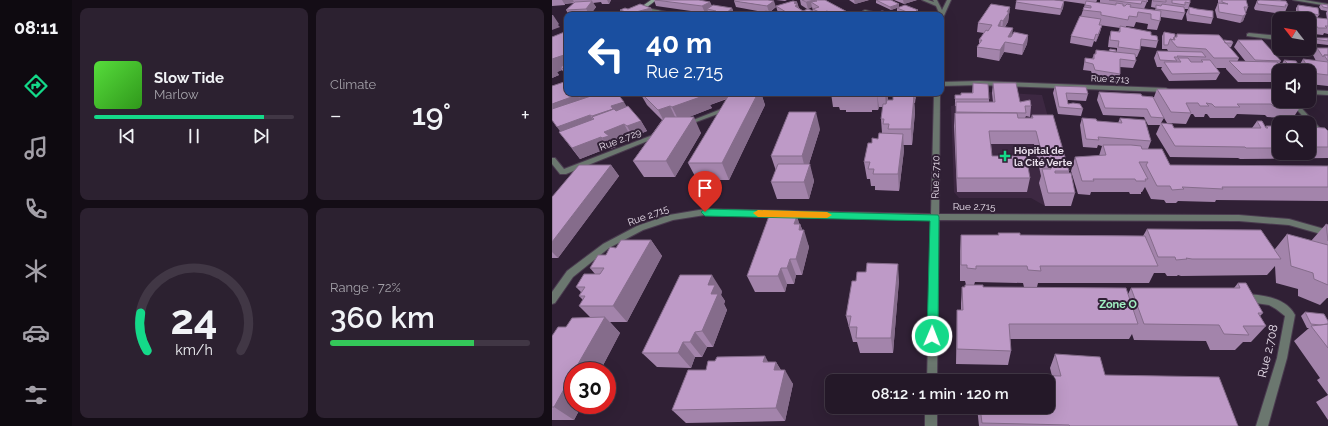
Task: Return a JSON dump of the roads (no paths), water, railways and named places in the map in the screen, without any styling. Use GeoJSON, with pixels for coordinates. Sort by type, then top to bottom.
{"type":"FeatureCollection","features":[{"type":"Feature","properties":{"kind":"main road"},"geometry":{"type":"LineString","coordinates":[[633,12],[643,8],[654,0]]}},
{"type":"Feature","properties":{"kind":"street"},"geometry":{"type":"LineString","coordinates":[[924,0],[936,2],[940,12]]}},
{"type":"Feature","properties":{"kind":"street"},"geometry":{"type":"LineString","coordinates":[[944,12],[949,0]]}},
{"type":"Feature","properties":{"kind":"street"},"geometry":{"type":"LineString","coordinates":[[1295,0],[1328,5]]}},
{"type":"Feature","properties":{"kind":"street"},"geometry":{"type":"LineString","coordinates":[[643,8],[662,12]]}},
{"type":"Feature","properties":{"kind":"street"},"geometry":{"type":"LineString","coordinates":[[1249,35],[1272,37]]}},
{"type":"Feature","properties":{"kind":"street"},"geometry":{"type":"LineString","coordinates":[[1316,40],[1328,41]]}},
{"type":"Feature","properties":{"kind":"street","name":"Rue 2.713"},"geometry":{"type":"LineString","coordinates":[[944,84],[979,83],[1177,90]]}},
{"type":"Feature","properties":{"kind":"street"},"geometry":{"type":"LineString","coordinates":[[1316,92],[1328,93]]}},
{"type":"Feature","properties":{"kind":"street"},"geometry":{"type":"LineString","coordinates":[[745,101],[759,96]]}},
{"type":"Feature","properties":{"kind":"street","name":"Rue 2.710"},"geometry":{"type":"LineString","coordinates":[[932,374],[937,96]]}},
{"type":"Feature","properties":{"kind":"street"},"geometry":{"type":"LineString","coordinates":[[680,127],[738,104]]}},
{"type":"Feature","properties":{"kind":"street"},"geometry":{"type":"LineString","coordinates":[[1298,108],[1328,141]]}},
{"type":"Feature","properties":{"kind":"street","name":"Rue 2.729"},"geometry":{"type":"LineString","coordinates":[[552,160],[563,172],[665,132]]}},
{"type":"Feature","properties":{"kind":"street","name":"Rue 2.715"},"geometry":{"type":"LineString","coordinates":[[552,300],[570,274],[606,246],[640,228],[672,218],[705,212],[935,217],[1239,218],[1289,222],[1328,233]]}},
{"type":"Feature","properties":{"kind":"street","name":"Rue 2.708"},"geometry":{"type":"LineString","coordinates":[[1235,298],[1266,299],[1281,305],[1290,315],[1282,358],[1262,426]]}},
{"type":"Feature","properties":{"kind":"street"},"geometry":{"type":"LineString","coordinates":[[931,414],[931,426]]}},
{"type":"Feature","properties":{"kind":"place","name":"Hôpital de la Cité Verte"},"geometry":{"type":"Point","coordinates":[1005,156]}},
{"type":"Feature","properties":{"kind":"district","name":"Zone O"},"geometry":{"type":"Point","coordinates":[1118,304]}}]}
